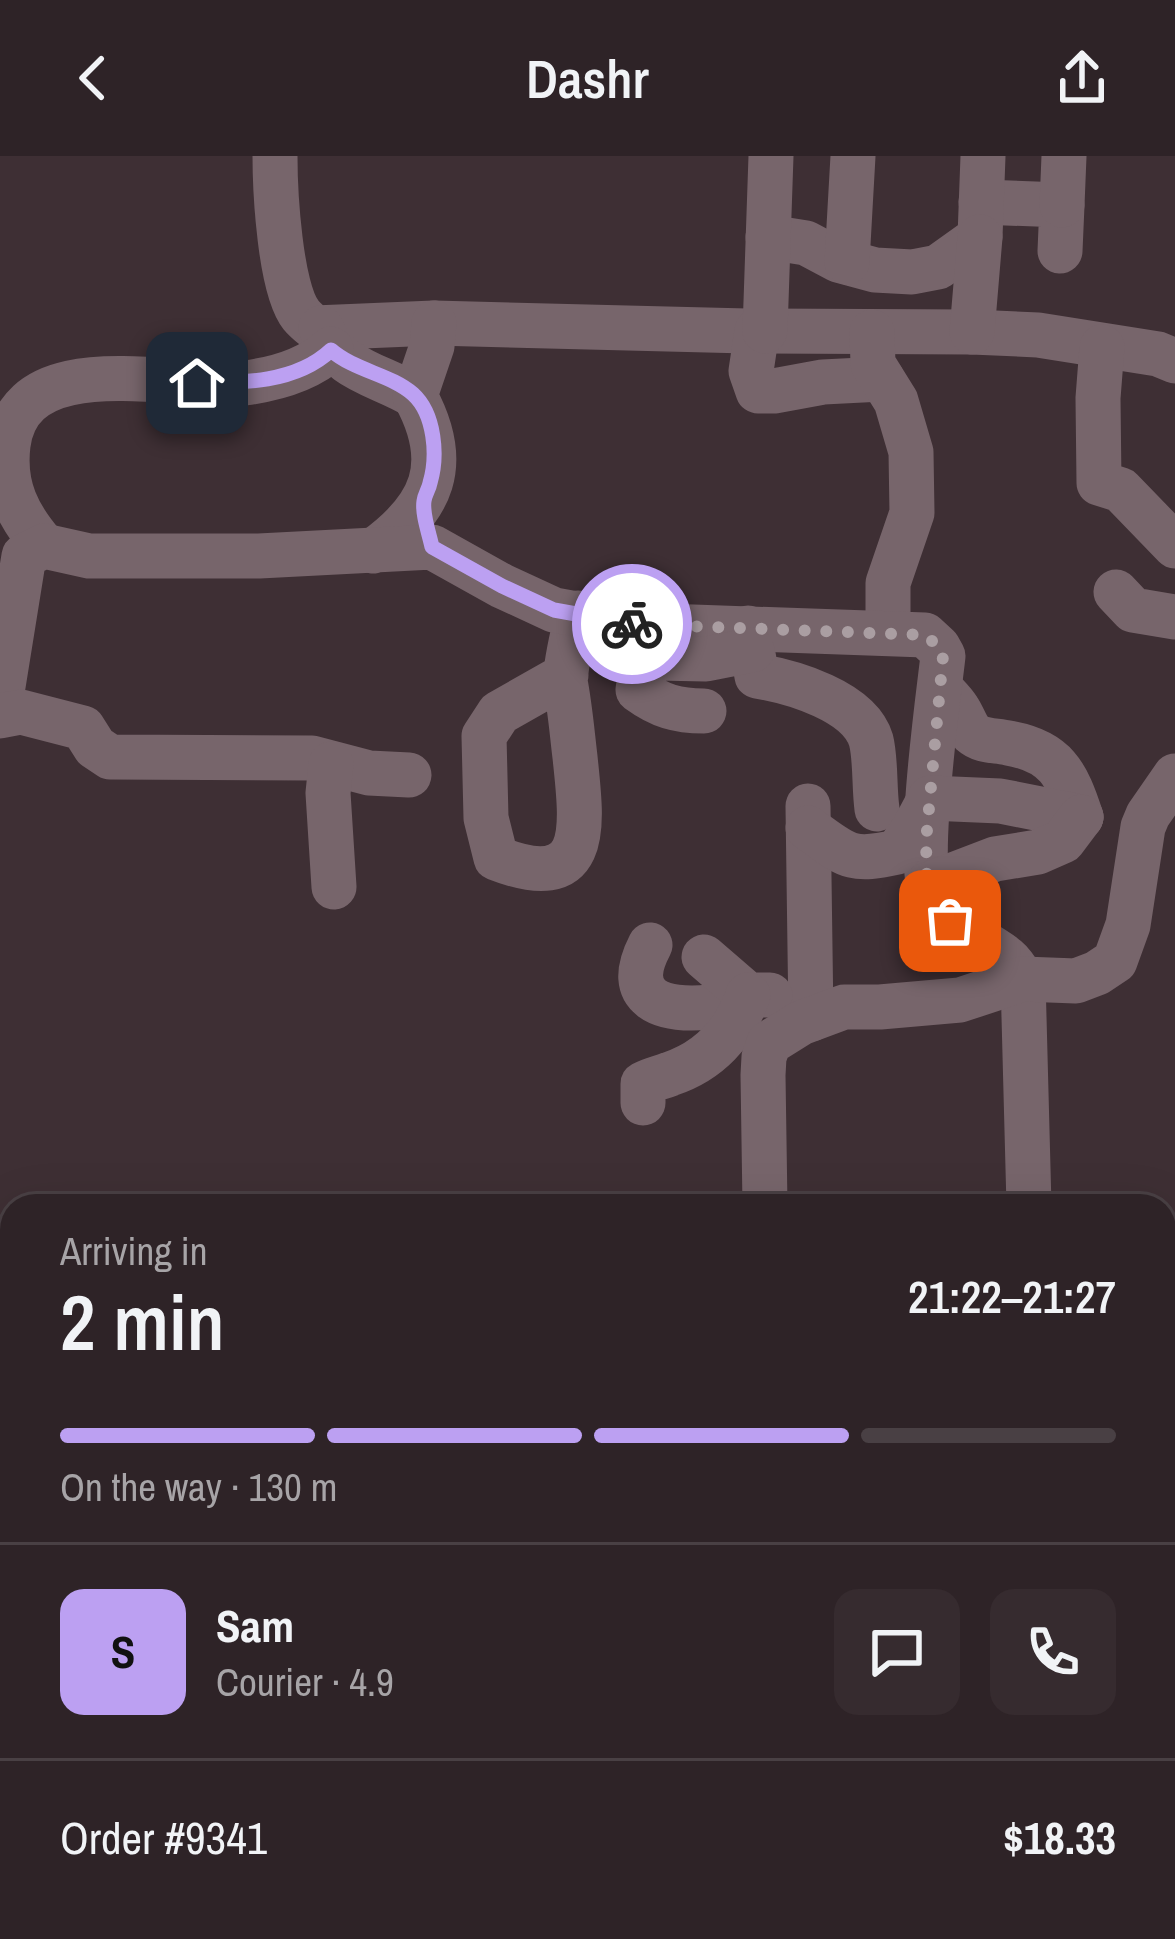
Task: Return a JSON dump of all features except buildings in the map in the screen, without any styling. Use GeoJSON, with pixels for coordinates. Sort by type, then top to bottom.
{"type":"FeatureCollection","features":[{"type":"Feature","properties":{"kind":"street"},"geometry":{"type":"LineString","coordinates":[[275,156],[284,261],[298,313],[347,364],[415,396],[432,428],[432,479],[423,502],[411,519],[373,551]]}},
{"type":"Feature","properties":{"kind":"street"},"geometry":{"type":"LineString","coordinates":[[771,156],[761,331],[752,371],[758,392],[882,379]]}},
{"type":"Feature","properties":{"kind":"street"},"geometry":{"type":"LineString","coordinates":[[847,262],[853,156]]}},
{"type":"Feature","properties":{"kind":"street"},"geometry":{"type":"LineString","coordinates":[[972,332],[983,156]]}},
{"type":"Feature","properties":{"kind":"street"},"geometry":{"type":"LineString","coordinates":[[1060,251],[1064,156]]}},
{"type":"Feature","properties":{"kind":"street"},"geometry":{"type":"LineString","coordinates":[[768,237],[806,243],[875,270],[912,272],[938,267],[981,219],[1061,205]]}},
{"type":"Feature","properties":{"kind":"street"},"geometry":{"type":"LineString","coordinates":[[326,339],[434,323],[972,332],[1038,335],[1175,361]]}},
{"type":"Feature","properties":{"kind":"street"},"geometry":{"type":"LineString","coordinates":[[415,396],[432,346],[434,323]]}},
{"type":"Feature","properties":{"kind":"street"},"geometry":{"type":"LineString","coordinates":[[872,332],[873,364],[896,401],[911,452],[912,513],[889,583],[887,633]]}},
{"type":"Feature","properties":{"kind":"street"},"geometry":{"type":"LineString","coordinates":[[44,546],[20,514],[3,477],[11,430],[38,396],[76,380],[244,383],[320,360],[326,339]]}},
{"type":"Feature","properties":{"kind":"street"},"geometry":{"type":"LineString","coordinates":[[1102,347],[1099,483],[1121,490],[1175,546]]}},
{"type":"Feature","properties":{"kind":"street"},"geometry":{"type":"LineString","coordinates":[[423,502],[432,547]]}},
{"type":"Feature","properties":{"kind":"street"},"geometry":{"type":"LineString","coordinates":[[0,705],[24,556],[44,546],[89,556],[259,556],[432,547],[554,610],[637,625],[750,639],[925,635],[943,656],[940,688],[951,799],[995,859]]}},
{"type":"Feature","properties":{"kind":"street"},"geometry":{"type":"LineString","coordinates":[[1116,592],[1133,610],[1175,617]]}},
{"type":"Feature","properties":{"kind":"street"},"geometry":{"type":"LineString","coordinates":[[566,675],[578,614]]}},
{"type":"Feature","properties":{"kind":"street"},"geometry":{"type":"LineString","coordinates":[[704,711],[679,711],[638,690],[642,662],[706,658],[750,639]]}},
{"type":"Feature","properties":{"kind":"street"},"geometry":{"type":"LineString","coordinates":[[750,639],[757,676],[825,697],[861,718],[872,743],[877,809]]}},
{"type":"Feature","properties":{"kind":"street"},"geometry":{"type":"LineString","coordinates":[[940,688],[957,705],[970,732],[983,740],[1038,751],[1055,762],[1071,786],[1082,818]]}},
{"type":"Feature","properties":{"kind":"street"},"geometry":{"type":"LineString","coordinates":[[0,716],[21,712],[83,728],[95,747],[110,757],[312,758],[369,773],[409,775]]}},
{"type":"Feature","properties":{"kind":"street"},"geometry":{"type":"LineString","coordinates":[[970,732],[951,799],[926,841],[927,885],[933,906],[1009,959],[1023,979],[1029,1194]]}},
{"type":"Feature","properties":{"kind":"street"},"geometry":{"type":"LineString","coordinates":[[331,764],[328,794],[334,887]]}},
{"type":"Feature","properties":{"kind":"street"},"geometry":{"type":"LineString","coordinates":[[650,945],[639,982],[650,1000],[667,1006],[713,1007],[748,995],[770,995],[844,1007],[880,1007],[960,1000],[1023,979],[1076,981],[1114,961],[1128,925],[1143,827],[1175,776]]}},
{"type":"Feature","properties":{"kind":"street"},"geometry":{"type":"LineString","coordinates":[[765,1194],[764,1057],[769,1043],[811,1000],[808,816],[853,858],[897,852],[913,830],[951,799],[1043,808],[1082,818]]}},
{"type":"Feature","properties":{"kind":"street"},"geometry":{"type":"LineString","coordinates":[[927,885],[995,859],[1015,858],[1064,842],[1082,818]]}},
{"type":"Feature","properties":{"kind":"street"},"geometry":{"type":"LineString","coordinates":[[704,957],[748,995]]}},
{"type":"Feature","properties":{"kind":"street"},"geometry":{"type":"LineString","coordinates":[[643,1103],[643,1084],[697,1061],[723,1042],[740,1020],[748,995]]}},
{"type":"Feature","properties":{"kind":"way so far"},"geometry":{"type":"LineString","coordinates":[[632,624],[925,635],[938,646],[943,656],[926,841],[927,885],[933,906],[950,921]]}},
{"type":"Feature","properties":{"kind":"route"},"geometry":{"type":"LineString","coordinates":[[197,383],[244,383],[283,374],[320,360],[331,350],[347,364],[394,384],[415,396],[432,428],[432,479],[423,502],[432,547],[554,610],[632,624]]}}]}
